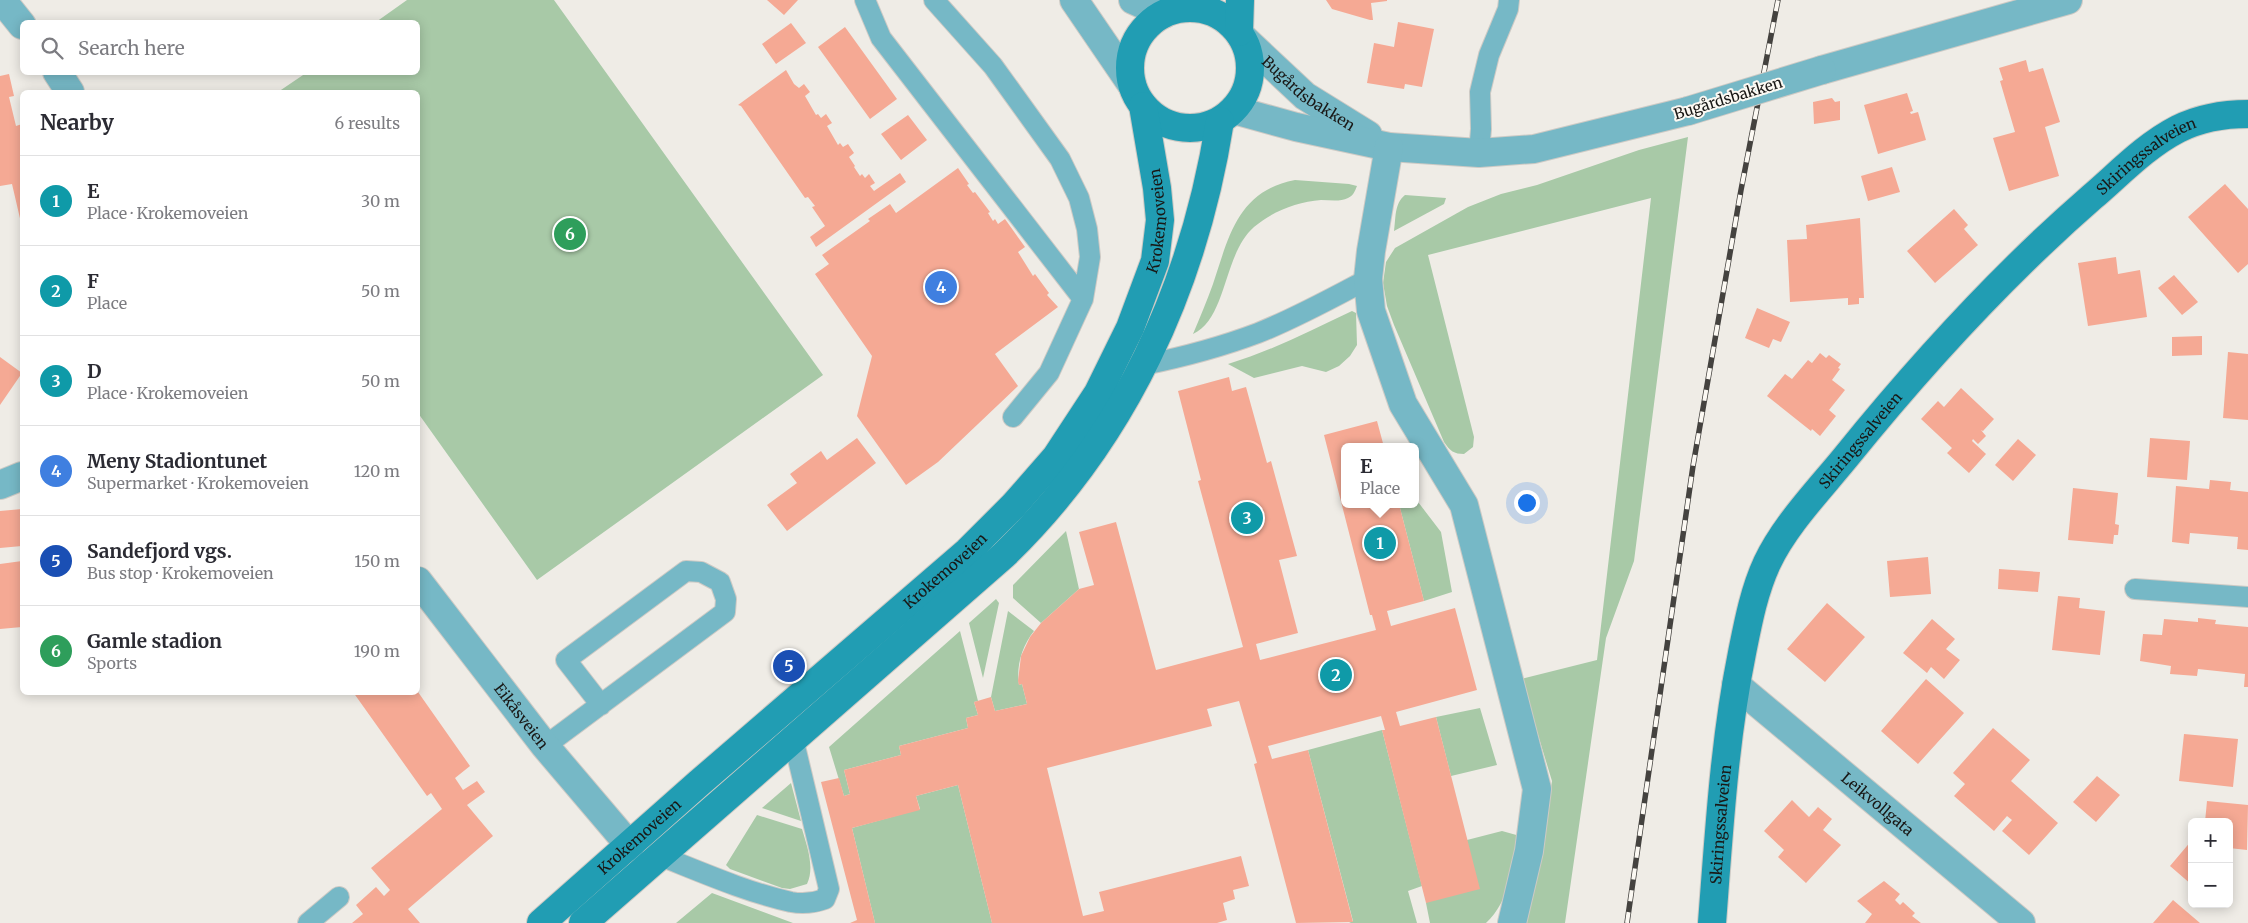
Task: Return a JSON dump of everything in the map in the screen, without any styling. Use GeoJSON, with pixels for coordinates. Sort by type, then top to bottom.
{"type":"FeatureCollection","features":[{"type":"Feature","properties":{"kind":"main road"},"geometry":{"type":"LineString","coordinates":[[1240,0],[1240,34],[1249,55],[1250,75],[1248,88],[1227,115],[1203,127],[1184,128],[1162,122],[1138,95],[1130,61],[1138,38],[1169,9],[1209,10],[1240,34]]}},
{"type":"Feature","properties":{"kind":"main road","name":"Krokemoveien"},"geometry":{"type":"LineString","coordinates":[[541,923],[699,783],[968,551],[1014,505],[1056,456],[1098,393],[1130,328],[1155,261],[1160,220],[1158,188],[1138,95]]}},
{"type":"Feature","properties":{"kind":"main road","name":"Skiringssalveien"},"geometry":{"type":"LineString","coordinates":[[1712,923],[1725,761],[1736,685],[1749,620],[1767,563],[1800,514],[1912,376],[1995,286],[2052,232],[2153,145],[2178,129],[2203,119],[2226,114],[2248,114]]}},
{"type":"Feature","properties":{"kind":"main road","name":"Krokemoveien"},"geometry":{"type":"LineString","coordinates":[[583,923],[658,855],[1004,555],[1034,526],[1076,474],[1112,420],[1144,365],[1169,312],[1190,253],[1227,115]]}},
{"type":"Feature","properties":{"kind":"street"},"geometry":{"type":"LineString","coordinates":[[2,0],[20,22]]}},
{"type":"Feature","properties":{"kind":"street"},"geometry":{"type":"LineString","coordinates":[[1074,0],[1138,95]]}},
{"type":"Feature","properties":{"kind":"street"},"geometry":{"type":"LineString","coordinates":[[1133,0],[1169,9]]}},
{"type":"Feature","properties":{"kind":"street","name":"Bugårdsbakken"},"geometry":{"type":"LineString","coordinates":[[1227,115],[1296,126],[1386,145],[1480,153],[1534,149],[1688,111],[1822,70],[2066,0]]}},
{"type":"Feature","properties":{"kind":"street","name":"Bugårdsbakken"},"geometry":{"type":"LineString","coordinates":[[1240,34],[1305,96],[1386,145]]}},
{"type":"Feature","properties":{"kind":"street"},"geometry":{"type":"LineString","coordinates":[[59,75],[69,90]]}},
{"type":"Feature","properties":{"kind":"street"},"geometry":{"type":"LineString","coordinates":[[1386,145],[1368,279],[1371,311],[1403,404],[1464,505],[1537,789],[1530,851],[1512,923]]}},
{"type":"Feature","properties":{"kind":"street"},"geometry":{"type":"LineString","coordinates":[[0,485],[20,477]]}},
{"type":"Feature","properties":{"kind":"street","name":"Eikåsveien"},"geometry":{"type":"LineString","coordinates":[[420,584],[545,746],[630,846]]}},
{"type":"Feature","properties":{"kind":"street","name":"Leikvollgata"},"geometry":{"type":"LineString","coordinates":[[1736,685],[2021,923]]}},
{"type":"Feature","properties":{"kind":"lane"},"geometry":{"type":"LineString","coordinates":[[865,0],[881,38],[1083,299]]}},
{"type":"Feature","properties":{"kind":"lane"},"geometry":{"type":"LineString","coordinates":[[934,0],[993,66],[1060,159],[1079,198],[1087,229],[1090,257],[1083,299],[1050,373],[1012,417]]}},
{"type":"Feature","properties":{"kind":"lane"},"geometry":{"type":"LineString","coordinates":[[1480,153],[1480,92],[1489,55],[1508,9],[1509,0]]}},
{"type":"Feature","properties":{"kind":"lane"},"geometry":{"type":"LineString","coordinates":[[1144,365],[1215,347],[1284,321],[1368,279]]}},
{"type":"Feature","properties":{"kind":"lane"},"geometry":{"type":"LineString","coordinates":[[545,746],[724,612],[726,599],[720,582],[702,572],[686,571],[566,660],[601,704]]}},
{"type":"Feature","properties":{"kind":"lane"},"geometry":{"type":"LineString","coordinates":[[2134,589],[2248,597]]}},
{"type":"Feature","properties":{"kind":"lane"},"geometry":{"type":"LineString","coordinates":[[658,855],[706,874],[792,902],[814,903],[825,899],[829,889],[793,738]]}},
{"type":"Feature","properties":{"kind":"lane"},"geometry":{"type":"LineString","coordinates":[[308,923],[338,897]]}},
{"type":"Feature","properties":{"kind":"green space"},"geometry":{"type":"Polygon","coordinates":[[[407,0],[554,0],[823,375],[537,580],[420,416],[420,90],[281,90],[303,75],[420,75],[420,20],[379,20],[407,0]]]}},
{"type":"Feature","properties":{"kind":"green space"},"geometry":{"type":"Polygon","coordinates":[[[1688,137],[1634,561],[1606,638],[1565,923],[1525,923],[1544,833],[1552,781],[1521,679],[1597,660],[1651,198],[1428,255],[1474,437],[1473,447],[1464,454],[1452,451],[1444,442],[1394,325],[1387,306],[1383,283],[1386,262],[1395,248],[1468,207],[1501,194],[1537,185],[1639,150],[1688,137]]]}},
{"type":"Feature","properties":{"kind":"green space"},"geometry":{"type":"Polygon","coordinates":[[[1295,180],[1357,186],[1353,195],[1345,199],[1321,200],[1294,205],[1269,216],[1254,227],[1236,253],[1213,315],[1204,326],[1193,334],[1231,233],[1239,218],[1248,205],[1260,194],[1295,180]]]}},
{"type":"Feature","properties":{"kind":"green space"},"geometry":{"type":"Polygon","coordinates":[[[1405,195],[1446,198],[1444,204],[1394,231],[1397,207],[1405,195]]]}},
{"type":"Feature","properties":{"kind":"green space"},"geometry":{"type":"Polygon","coordinates":[[[1352,311],[1356,313],[1357,345],[1350,356],[1339,366],[1326,372],[1302,366],[1254,378],[1228,364],[1276,347],[1352,311]]]}},
{"type":"Feature","properties":{"kind":"green space"},"geometry":{"type":"Polygon","coordinates":[[[1419,503],[1441,532],[1452,592],[1424,601],[1400,508],[1419,508],[1419,503]]]}},
{"type":"Feature","properties":{"kind":"green space"},"geometry":{"type":"Polygon","coordinates":[[[1066,531],[1079,589],[1041,623],[1013,598],[1013,585],[1066,531]]]}},
{"type":"Feature","properties":{"kind":"green space"},"geometry":{"type":"Polygon","coordinates":[[[996,599],[999,603],[983,678],[969,623],[996,599]]]}},
{"type":"Feature","properties":{"kind":"green space"},"geometry":{"type":"Polygon","coordinates":[[[1008,611],[1034,631],[1023,650],[1018,671],[1019,685],[1022,684],[1027,704],[995,711],[991,697],[1008,611]]]}},
{"type":"Feature","properties":{"kind":"green space"},"geometry":{"type":"Polygon","coordinates":[[[960,631],[978,701],[974,702],[978,715],[966,718],[968,728],[899,746],[901,755],[844,770],[850,794],[844,796],[829,747],[960,631]]]}},
{"type":"Feature","properties":{"kind":"green space"},"geometry":{"type":"Polygon","coordinates":[[[1480,708],[1497,765],[1451,776],[1436,717],[1480,708]]]}},
{"type":"Feature","properties":{"kind":"green space"},"geometry":{"type":"Polygon","coordinates":[[[1382,730],[1422,886],[1408,891],[1417,923],[1349,923],[1353,921],[1308,750],[1382,730]]]}},
{"type":"Feature","properties":{"kind":"green space"},"geometry":{"type":"Polygon","coordinates":[[[791,783],[801,821],[762,808],[791,783]]]}},
{"type":"Feature","properties":{"kind":"green space"},"geometry":{"type":"Polygon","coordinates":[[[958,785],[992,923],[875,923],[852,828],[920,809],[916,796],[958,785]]]}},
{"type":"Feature","properties":{"kind":"green space"},"geometry":{"type":"Polygon","coordinates":[[[757,815],[802,829],[810,864],[807,884],[790,889],[782,888],[730,869],[726,865],[757,815]]]}},
{"type":"Feature","properties":{"kind":"green space"},"geometry":{"type":"Polygon","coordinates":[[[1502,831],[1520,836],[1505,894],[1494,914],[1486,923],[1430,923],[1426,903],[1467,840],[1502,831]]]}},
{"type":"Feature","properties":{"kind":"green space"},"geometry":{"type":"Polygon","coordinates":[[[712,893],[793,923],[676,923],[712,893]]]}},
{"type":"Feature","properties":{"kind":"building"},"geometry":{"type":"Polygon","coordinates":[[[767,0],[798,0],[784,15],[767,0]]]}},
{"type":"Feature","properties":{"kind":"building"},"geometry":{"type":"Polygon","coordinates":[[[1326,0],[1387,1],[1371,3],[1373,20],[1370,20],[1332,9],[1326,0]]]}},
{"type":"Feature","properties":{"kind":"building"},"geometry":{"type":"Polygon","coordinates":[[[1398,22],[1434,29],[1422,87],[1405,84],[1404,89],[1367,83],[1374,43],[1394,47],[1398,22]]]}},
{"type":"Feature","properties":{"kind":"building"},"geometry":{"type":"Polygon","coordinates":[[[791,23],[806,43],[776,64],[762,44],[791,23]]]}},
{"type":"Feature","properties":{"kind":"building"},"geometry":{"type":"Polygon","coordinates":[[[845,27],[897,99],[870,119],[818,47],[845,27]]]}},
{"type":"Feature","properties":{"kind":"building"},"geometry":{"type":"Polygon","coordinates":[[[2026,60],[2029,72],[2043,68],[2060,122],[2045,127],[2059,176],[2009,191],[1993,138],[2015,132],[2000,81],[2003,80],[1999,68],[2026,60]]]}},
{"type":"Feature","properties":{"kind":"building"},"geometry":{"type":"Polygon","coordinates":[[[786,70],[794,84],[799,88],[804,84],[810,92],[805,96],[816,115],[818,114],[821,118],[826,114],[832,123],[827,126],[838,145],[840,143],[843,147],[848,144],[854,153],[849,157],[854,167],[860,176],[862,174],[865,178],[869,174],[875,183],[870,186],[874,191],[900,173],[906,182],[816,247],[810,237],[825,226],[812,207],[815,206],[808,197],[805,198],[741,106],[738,105],[786,70]]]}},
{"type":"Feature","properties":{"kind":"building"},"geometry":{"type":"Polygon","coordinates":[[[9,74],[14,96],[9,97],[16,126],[20,125],[20,218],[12,184],[0,186],[0,76],[9,74]]]}},
{"type":"Feature","properties":{"kind":"building"},"geometry":{"type":"Polygon","coordinates":[[[1907,93],[1913,111],[1910,112],[1911,114],[1918,112],[1926,140],[1878,154],[1864,105],[1907,93]]]}},
{"type":"Feature","properties":{"kind":"building"},"geometry":{"type":"Polygon","coordinates":[[[1832,98],[1835,102],[1840,101],[1840,120],[1814,124],[1813,102],[1832,98]]]}},
{"type":"Feature","properties":{"kind":"building"},"geometry":{"type":"Polygon","coordinates":[[[908,115],[927,140],[901,160],[881,134],[908,115]]]}},
{"type":"Feature","properties":{"kind":"building"},"geometry":{"type":"Polygon","coordinates":[[[1892,167],[1900,192],[1868,201],[1861,176],[1892,167]]]}},
{"type":"Feature","properties":{"kind":"building"},"geometry":{"type":"Polygon","coordinates":[[[958,168],[969,184],[967,185],[973,193],[975,192],[990,212],[988,213],[993,221],[995,219],[998,224],[1005,219],[1025,247],[1018,252],[1033,276],[1035,274],[1049,293],[1047,295],[1058,307],[995,354],[1018,386],[938,462],[906,485],[857,416],[872,356],[815,274],[829,264],[822,255],[870,221],[868,219],[890,204],[896,213],[958,168]]]}},
{"type":"Feature","properties":{"kind":"building"},"geometry":{"type":"Polygon","coordinates":[[[2225,184],[2248,209],[2248,264],[2238,273],[2188,217],[2225,184]]]}},
{"type":"Feature","properties":{"kind":"building"},"geometry":{"type":"Polygon","coordinates":[[[1954,209],[1968,225],[1964,229],[1978,245],[1935,283],[1907,251],[1954,209]]]}},
{"type":"Feature","properties":{"kind":"building"},"geometry":{"type":"Polygon","coordinates":[[[1860,218],[1864,298],[1859,298],[1859,304],[1848,305],[1848,298],[1790,302],[1787,240],[1807,239],[1806,225],[1860,218]]]}},
{"type":"Feature","properties":{"kind":"building"},"geometry":{"type":"Polygon","coordinates":[[[2116,257],[2118,274],[2140,270],[2147,317],[2088,326],[2078,263],[2116,257]]]}},
{"type":"Feature","properties":{"kind":"building"},"geometry":{"type":"Polygon","coordinates":[[[2174,275],[2198,302],[2182,315],[2158,288],[2174,275]]]}},
{"type":"Feature","properties":{"kind":"building"},"geometry":{"type":"Polygon","coordinates":[[[1757,308],[1790,322],[1781,342],[1773,339],[1769,348],[1745,338],[1757,308]]]}},
{"type":"Feature","properties":{"kind":"building"},"geometry":{"type":"Polygon","coordinates":[[[2202,336],[2202,355],[2172,356],[2172,337],[2202,336]]]}},
{"type":"Feature","properties":{"kind":"building"},"geometry":{"type":"Polygon","coordinates":[[[2228,352],[2248,354],[2248,420],[2223,418],[2228,352]]]}},
{"type":"Feature","properties":{"kind":"building"},"geometry":{"type":"Polygon","coordinates":[[[1820,353],[1826,358],[1829,355],[1841,364],[1838,368],[1840,369],[1832,380],[1845,390],[1829,410],[1836,416],[1820,436],[1767,396],[1785,374],[1792,379],[1808,360],[1812,363],[1820,353]]]}},
{"type":"Feature","properties":{"kind":"building"},"geometry":{"type":"Polygon","coordinates":[[[0,357],[20,372],[20,376],[0,405],[0,357]]]}},
{"type":"Feature","properties":{"kind":"building"},"geometry":{"type":"Polygon","coordinates":[[[1229,377],[1232,391],[1246,387],[1267,463],[1271,461],[1297,556],[1279,560],[1298,633],[1256,644],[1260,660],[1376,630],[1372,615],[1370,615],[1343,508],[1400,508],[1424,601],[1387,611],[1391,626],[1455,608],[1477,690],[1396,712],[1400,726],[1436,717],[1480,889],[1426,903],[1382,730],[1385,730],[1381,716],[1268,746],[1272,759],[1308,750],[1353,922],[1296,923],[1254,764],[1257,763],[1239,701],[1207,709],[1212,726],[1047,768],[1083,916],[1104,911],[1099,892],[1241,856],[1249,886],[1233,890],[1235,899],[1223,903],[1227,920],[1217,923],[992,923],[958,785],[916,796],[920,810],[852,828],[875,923],[850,923],[857,920],[821,782],[839,778],[844,796],[850,794],[844,770],[901,755],[899,746],[968,728],[966,718],[978,715],[974,702],[991,697],[995,711],[1027,704],[1022,684],[1019,685],[1018,681],[1021,656],[1030,637],[1041,623],[1079,589],[1094,585],[1079,532],[1116,522],[1156,670],[1243,647],[1198,481],[1201,480],[1178,391],[1229,377]]]}},
{"type":"Feature","properties":{"kind":"building"},"geometry":{"type":"Polygon","coordinates":[[[1961,388],[1994,419],[1983,431],[1981,430],[1986,436],[1978,444],[1973,439],[1972,441],[1986,454],[1969,473],[1947,453],[1952,448],[1921,419],[1938,401],[1944,407],[1961,388]]]}},
{"type":"Feature","properties":{"kind":"building"},"geometry":{"type":"Polygon","coordinates":[[[1377,421],[1383,443],[1341,443],[1341,502],[1324,435],[1377,421]]]}},
{"type":"Feature","properties":{"kind":"building"},"geometry":{"type":"Polygon","coordinates":[[[857,438],[876,463],[787,531],[767,505],[797,483],[790,474],[821,451],[827,460],[857,438]]]}},
{"type":"Feature","properties":{"kind":"building"},"geometry":{"type":"Polygon","coordinates":[[[2150,438],[2190,441],[2187,480],[2147,477],[2150,438]]]}},
{"type":"Feature","properties":{"kind":"building"},"geometry":{"type":"Polygon","coordinates":[[[2018,439],[2036,455],[2013,481],[1995,465],[2018,439]]]}},
{"type":"Feature","properties":{"kind":"building"},"geometry":{"type":"Polygon","coordinates":[[[2210,480],[2231,482],[2230,490],[2248,492],[2248,550],[2237,549],[2238,537],[2190,533],[2189,544],[2172,542],[2176,486],[2209,489],[2210,480]]]}},
{"type":"Feature","properties":{"kind":"building"},"geometry":{"type":"Polygon","coordinates":[[[2073,488],[2118,493],[2115,524],[2119,525],[2118,535],[2114,535],[2113,544],[2068,540],[2073,488]]]}},
{"type":"Feature","properties":{"kind":"building"},"geometry":{"type":"Polygon","coordinates":[[[20,509],[20,546],[0,548],[0,511],[20,509]]]}},
{"type":"Feature","properties":{"kind":"building"},"geometry":{"type":"Polygon","coordinates":[[[1928,557],[1931,594],[1890,597],[1887,561],[1928,557]]]}},
{"type":"Feature","properties":{"kind":"building"},"geometry":{"type":"Polygon","coordinates":[[[20,561],[20,627],[0,629],[0,564],[20,561]]]}},
{"type":"Feature","properties":{"kind":"building"},"geometry":{"type":"Polygon","coordinates":[[[1999,569],[2040,572],[2038,592],[1998,589],[1999,569]]]}},
{"type":"Feature","properties":{"kind":"building"},"geometry":{"type":"Polygon","coordinates":[[[2058,596],[2080,598],[2079,608],[2105,611],[2100,655],[2052,650],[2058,596]]]}},
{"type":"Feature","properties":{"kind":"building"},"geometry":{"type":"Polygon","coordinates":[[[1827,603],[1865,637],[1825,682],[1787,649],[1827,603]]]}},
{"type":"Feature","properties":{"kind":"building"},"geometry":{"type":"Polygon","coordinates":[[[2198,618],[2216,620],[2215,624],[2248,627],[2248,687],[2244,687],[2245,674],[2198,669],[2197,676],[2170,674],[2171,666],[2140,661],[2143,634],[2162,635],[2164,619],[2198,622],[2198,618]]]}},
{"type":"Feature","properties":{"kind":"building"},"geometry":{"type":"Polygon","coordinates":[[[1932,619],[1955,639],[1946,649],[1960,660],[1944,679],[1931,667],[1927,673],[1903,653],[1932,619]]]}},
{"type":"Feature","properties":{"kind":"building"},"geometry":{"type":"Polygon","coordinates":[[[1926,679],[1964,713],[1918,764],[1881,731],[1926,679]]]}},
{"type":"Feature","properties":{"kind":"building"},"geometry":{"type":"Polygon","coordinates":[[[355,695],[420,695],[470,766],[455,778],[463,790],[477,781],[485,792],[467,805],[493,836],[408,909],[420,923],[352,923],[363,914],[356,905],[376,887],[384,896],[390,890],[371,868],[442,809],[431,793],[427,796],[355,695]]]}},
{"type":"Feature","properties":{"kind":"building"},"geometry":{"type":"Polygon","coordinates":[[[1993,728],[2030,760],[2011,781],[2058,823],[2029,855],[2002,831],[2012,820],[2007,816],[1994,831],[1954,796],[1965,784],[1953,773],[1993,728]]]}},
{"type":"Feature","properties":{"kind":"building"},"geometry":{"type":"Polygon","coordinates":[[[2184,734],[2238,739],[2233,787],[2179,781],[2184,734]]]}},
{"type":"Feature","properties":{"kind":"building"},"geometry":{"type":"Polygon","coordinates":[[[2097,776],[2120,795],[2096,822],[2073,802],[2097,776]]]}},
{"type":"Feature","properties":{"kind":"building"},"geometry":{"type":"Polygon","coordinates":[[[1792,800],[1809,817],[1818,807],[1832,819],[1823,830],[1841,845],[1806,883],[1778,857],[1784,850],[1764,831],[1792,800]]]}},
{"type":"Feature","properties":{"kind":"building"},"geometry":{"type":"Polygon","coordinates":[[[2207,801],[2248,805],[2247,850],[2233,848],[2233,818],[2205,818],[2207,801]]]}},
{"type":"Feature","properties":{"kind":"building"},"geometry":{"type":"Polygon","coordinates":[[[2188,845],[2188,882],[2170,866],[2188,845]]]}},
{"type":"Feature","properties":{"kind":"building"},"geometry":{"type":"Polygon","coordinates":[[[1884,881],[1900,894],[1895,900],[1900,905],[1903,902],[1915,913],[1912,916],[1921,923],[1865,923],[1872,914],[1857,901],[1884,881]]]}},
{"type":"Feature","properties":{"kind":"building"},"geometry":{"type":"Polygon","coordinates":[[[2173,900],[2200,923],[2153,923],[2173,900]]]}},
{"type":"Feature","properties":{"kind":"railway"},"geometry":{"type":"LineString","coordinates":[[1627,923],[1693,466],[1741,190],[1778,0]]}},
{"type":"Feature","properties":{"kind":"place","name":"Gamle stadion"},"geometry":{"type":"Point","coordinates":[570,234]}},
{"type":"Feature","properties":{"kind":"place","name":"Meny Stadiontunet"},"geometry":{"type":"Point","coordinates":[941,287]}},
{"type":"Feature","properties":{"kind":"place","name":"D"},"geometry":{"type":"Point","coordinates":[1247,518]}},
{"type":"Feature","properties":{"kind":"place","name":"E"},"geometry":{"type":"Point","coordinates":[1380,543]}},
{"type":"Feature","properties":{"kind":"place","name":"Sandefjord vgs."},"geometry":{"type":"Point","coordinates":[789,666]}},
{"type":"Feature","properties":{"kind":"place","name":"F"},"geometry":{"type":"Point","coordinates":[1336,675]}}]}
